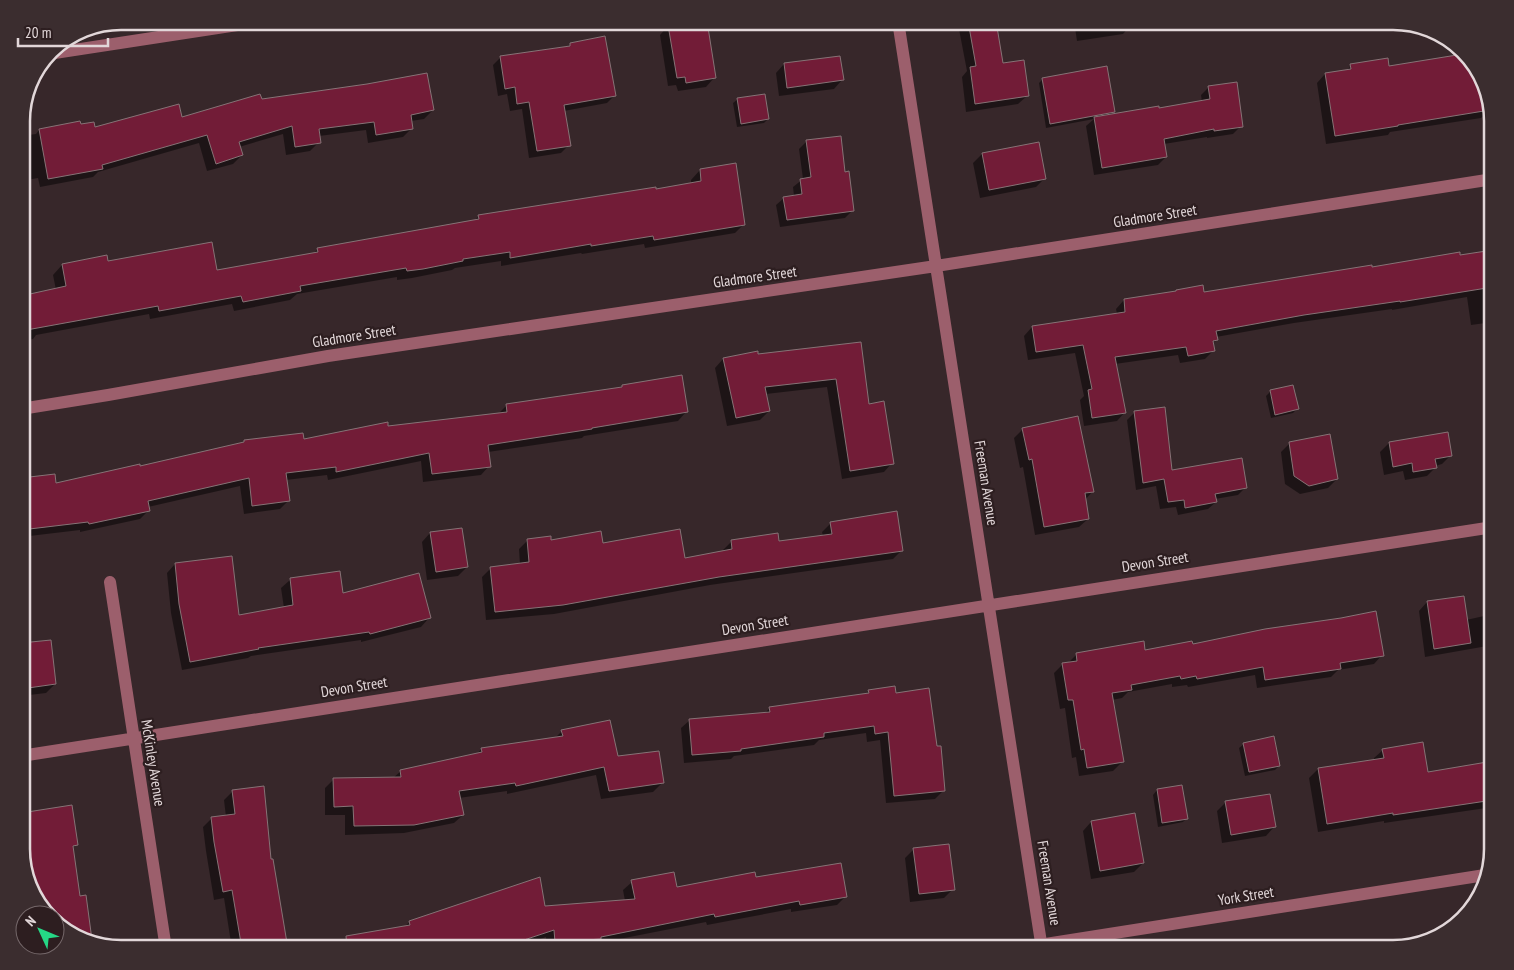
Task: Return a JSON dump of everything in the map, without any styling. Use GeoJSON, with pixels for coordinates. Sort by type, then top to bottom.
{"type":"FeatureCollection","features":[{"type":"Feature","properties":{"kind":"street"},"geometry":{"type":"LineString","coordinates":[[62,52],[204,30]]}},
{"type":"Feature","properties":{"kind":"street","name":"Freeman Avenue"},"geometry":{"type":"LineString","coordinates":[[899,30],[1041,940]]}},
{"type":"Feature","properties":{"kind":"street","name":"Gladmore Street"},"geometry":{"type":"LineString","coordinates":[[30,408],[328,356],[936,266],[1484,180]]}},
{"type":"Feature","properties":{"kind":"street","name":"Devon Street"},"geometry":{"type":"LineString","coordinates":[[30,755],[1484,528]]}},
{"type":"Feature","properties":{"kind":"street","name":"McKinley Avenue"},"geometry":{"type":"LineString","coordinates":[[110,582],[165,940]]}},
{"type":"Feature","properties":{"kind":"street","name":"York Street"},"geometry":{"type":"LineString","coordinates":[[1079,940],[1480,876]]}},
{"type":"Feature","properties":{"kind":"building"},"geometry":{"type":"Polygon","coordinates":[[[669,30],[708,30],[716,78],[686,83],[685,77],[677,78],[669,30]]]}},
{"type":"Feature","properties":{"kind":"building"},"geometry":{"type":"Polygon","coordinates":[[[970,30],[998,30],[1003,63],[1024,60],[1029,96],[975,104],[970,67],[976,66],[970,30]]]}},
{"type":"Feature","properties":{"kind":"building"},"geometry":{"type":"Polygon","coordinates":[[[605,36],[616,96],[564,105],[571,146],[537,151],[529,102],[517,104],[515,87],[505,89],[500,56],[570,46],[570,43],[605,36]]]}},
{"type":"Feature","properties":{"kind":"building"},"geometry":{"type":"Polygon","coordinates":[[[1455,55],[1469,70],[1475,81],[1483,111],[1335,136],[1325,73],[1351,69],[1350,64],[1388,58],[1389,66],[1455,55]]]}},
{"type":"Feature","properties":{"kind":"building"},"geometry":{"type":"Polygon","coordinates":[[[840,56],[844,80],[787,88],[784,63],[840,56]]]}},
{"type":"Feature","properties":{"kind":"building"},"geometry":{"type":"Polygon","coordinates":[[[1107,66],[1115,112],[1050,124],[1042,78],[1107,66]]]}},
{"type":"Feature","properties":{"kind":"building"},"geometry":{"type":"Polygon","coordinates":[[[427,73],[434,110],[411,115],[413,129],[376,135],[374,122],[319,129],[321,143],[295,147],[292,126],[239,142],[243,155],[216,164],[207,135],[102,165],[103,169],[48,179],[39,129],[80,121],[81,124],[94,122],[95,127],[179,104],[182,117],[260,94],[262,99],[367,84],[427,73]]]}},
{"type":"Feature","properties":{"kind":"building"},"geometry":{"type":"Polygon","coordinates":[[[1237,82],[1243,127],[1214,131],[1214,129],[1164,139],[1167,157],[1102,168],[1094,117],[1210,99],[1208,86],[1237,82]]]}},
{"type":"Feature","properties":{"kind":"building"},"geometry":{"type":"Polygon","coordinates":[[[765,94],[769,119],[741,124],[737,98],[765,94]]]}},
{"type":"Feature","properties":{"kind":"building"},"geometry":{"type":"Polygon","coordinates":[[[841,136],[845,172],[849,171],[854,211],[787,220],[783,197],[802,194],[800,179],[811,177],[806,140],[841,136]]]}},
{"type":"Feature","properties":{"kind":"building"},"geometry":{"type":"Polygon","coordinates":[[[1039,142],[1046,179],[989,190],[982,153],[1039,142]]]}},
{"type":"Feature","properties":{"kind":"building"},"geometry":{"type":"Polygon","coordinates":[[[736,163],[745,225],[654,240],[653,236],[591,246],[591,244],[510,258],[510,252],[463,259],[463,261],[423,269],[407,271],[406,268],[300,286],[301,291],[243,302],[241,296],[159,311],[158,306],[30,329],[30,294],[66,286],[62,264],[107,255],[108,261],[212,242],[217,270],[318,252],[317,248],[479,219],[478,215],[701,181],[700,169],[736,163]]]}},
{"type":"Feature","properties":{"kind":"building"},"geometry":{"type":"Polygon","coordinates":[[[1484,251],[1484,288],[1304,315],[1216,331],[1218,340],[1213,341],[1215,351],[1188,356],[1186,347],[1115,357],[1126,413],[1092,418],[1088,390],[1092,389],[1083,345],[1036,352],[1032,326],[1125,312],[1124,299],[1203,285],[1204,292],[1460,252],[1460,255],[1484,251]]]}},
{"type":"Feature","properties":{"kind":"building"},"geometry":{"type":"Polygon","coordinates":[[[861,342],[869,404],[884,401],[894,464],[850,471],[836,379],[765,387],[770,411],[736,418],[723,358],[758,351],[758,354],[861,342]]]}},
{"type":"Feature","properties":{"kind":"building"},"geometry":{"type":"Polygon","coordinates":[[[682,375],[688,412],[488,445],[491,467],[432,474],[429,453],[336,472],[336,467],[286,473],[290,501],[252,506],[249,478],[148,501],[150,511],[89,524],[88,522],[30,529],[30,477],[55,474],[56,483],[140,464],[140,466],[244,442],[244,440],[303,433],[304,439],[388,422],[388,426],[507,412],[506,404],[622,387],[622,385],[682,375]]]}},
{"type":"Feature","properties":{"kind":"building"},"geometry":{"type":"Polygon","coordinates":[[[1293,385],[1299,409],[1275,415],[1270,390],[1293,385]]]}},
{"type":"Feature","properties":{"kind":"building"},"geometry":{"type":"Polygon","coordinates":[[[1165,407],[1172,470],[1242,458],[1247,488],[1215,494],[1217,502],[1185,508],[1184,500],[1168,502],[1164,479],[1143,483],[1134,411],[1165,407]]]}},
{"type":"Feature","properties":{"kind":"building"},"geometry":{"type":"Polygon","coordinates":[[[1078,416],[1094,492],[1085,493],[1089,519],[1044,527],[1032,459],[1029,460],[1022,428],[1078,416]]]}},
{"type":"Feature","properties":{"kind":"building"},"geometry":{"type":"Polygon","coordinates":[[[1448,432],[1452,456],[1435,459],[1437,468],[1413,472],[1412,463],[1393,467],[1389,442],[1448,432]]]}},
{"type":"Feature","properties":{"kind":"building"},"geometry":{"type":"Polygon","coordinates":[[[1330,434],[1338,479],[1309,486],[1294,476],[1289,442],[1330,434]]]}},
{"type":"Feature","properties":{"kind":"building"},"geometry":{"type":"Polygon","coordinates":[[[897,511],[903,551],[719,577],[563,605],[495,612],[490,567],[529,562],[527,539],[551,536],[551,540],[601,531],[603,543],[680,529],[685,558],[732,549],[731,540],[778,533],[779,541],[832,534],[830,522],[897,511]]]}},
{"type":"Feature","properties":{"kind":"building"},"geometry":{"type":"Polygon","coordinates":[[[462,528],[468,567],[436,572],[430,532],[462,528]]]}},
{"type":"Feature","properties":{"kind":"building"},"geometry":{"type":"Polygon","coordinates":[[[232,556],[239,615],[293,605],[290,578],[340,571],[343,593],[419,573],[431,618],[370,634],[369,632],[258,648],[190,662],[179,604],[175,563],[232,556]]]}},
{"type":"Feature","properties":{"kind":"building"},"geometry":{"type":"Polygon","coordinates":[[[1464,596],[1471,643],[1434,649],[1427,601],[1464,596]]]}},
{"type":"Feature","properties":{"kind":"building"},"geometry":{"type":"Polygon","coordinates":[[[1376,611],[1384,656],[1340,663],[1341,669],[1265,680],[1263,667],[1197,679],[1196,676],[1181,679],[1180,676],[1131,685],[1132,690],[1112,693],[1124,762],[1087,768],[1084,749],[1081,750],[1073,700],[1068,700],[1062,663],[1077,661],[1076,653],[1144,641],[1145,650],[1192,641],[1193,644],[1265,629],[1376,611]]]}},
{"type":"Feature","properties":{"kind":"building"},"geometry":{"type":"Polygon","coordinates":[[[51,640],[56,684],[30,688],[30,642],[51,640]]]}},
{"type":"Feature","properties":{"kind":"building"},"geometry":{"type":"Polygon","coordinates":[[[895,686],[896,693],[929,688],[937,746],[941,746],[945,791],[894,796],[888,732],[875,734],[874,726],[824,733],[824,737],[741,749],[741,751],[692,755],[689,719],[770,712],[769,707],[869,693],[868,690],[895,686]]]}},
{"type":"Feature","properties":{"kind":"building"},"geometry":{"type":"Polygon","coordinates":[[[610,720],[618,756],[659,751],[664,783],[609,791],[604,767],[516,786],[515,783],[459,791],[464,815],[414,825],[354,826],[353,806],[334,807],[333,778],[401,777],[400,770],[482,752],[481,748],[563,736],[561,730],[610,720]]]}},
{"type":"Feature","properties":{"kind":"building"},"geometry":{"type":"Polygon","coordinates":[[[1274,736],[1280,766],[1249,772],[1243,743],[1274,736]]]}},
{"type":"Feature","properties":{"kind":"building"},"geometry":{"type":"Polygon","coordinates":[[[1423,742],[1428,772],[1484,763],[1484,801],[1327,824],[1318,768],[1384,758],[1382,749],[1423,742]]]}},
{"type":"Feature","properties":{"kind":"building"},"geometry":{"type":"Polygon","coordinates":[[[1182,785],[1188,819],[1162,823],[1157,789],[1182,785]]]}},
{"type":"Feature","properties":{"kind":"building"},"geometry":{"type":"Polygon","coordinates":[[[264,786],[271,859],[273,859],[286,940],[240,940],[232,890],[223,892],[211,817],[235,814],[232,790],[264,786]]]}},
{"type":"Feature","properties":{"kind":"building"},"geometry":{"type":"Polygon","coordinates":[[[1270,794],[1276,827],[1231,835],[1225,801],[1270,794]]]}},
{"type":"Feature","properties":{"kind":"building"},"geometry":{"type":"Polygon","coordinates":[[[72,805],[78,845],[73,846],[80,896],[86,895],[91,935],[70,925],[65,921],[65,905],[49,904],[37,884],[30,855],[30,812],[72,805]]]}},
{"type":"Feature","properties":{"kind":"building"},"geometry":{"type":"Polygon","coordinates":[[[1135,813],[1144,863],[1100,871],[1091,821],[1135,813]]]}},
{"type":"Feature","properties":{"kind":"building"},"geometry":{"type":"Polygon","coordinates":[[[949,844],[955,890],[919,894],[913,848],[949,844]]]}},
{"type":"Feature","properties":{"kind":"building"},"geometry":{"type":"Polygon","coordinates":[[[841,863],[847,897],[800,905],[799,901],[715,917],[714,914],[601,937],[601,939],[555,940],[554,930],[524,940],[346,940],[346,936],[410,925],[409,921],[540,877],[545,906],[635,899],[631,880],[674,872],[677,887],[755,872],[756,877],[841,863]]]}}]}
